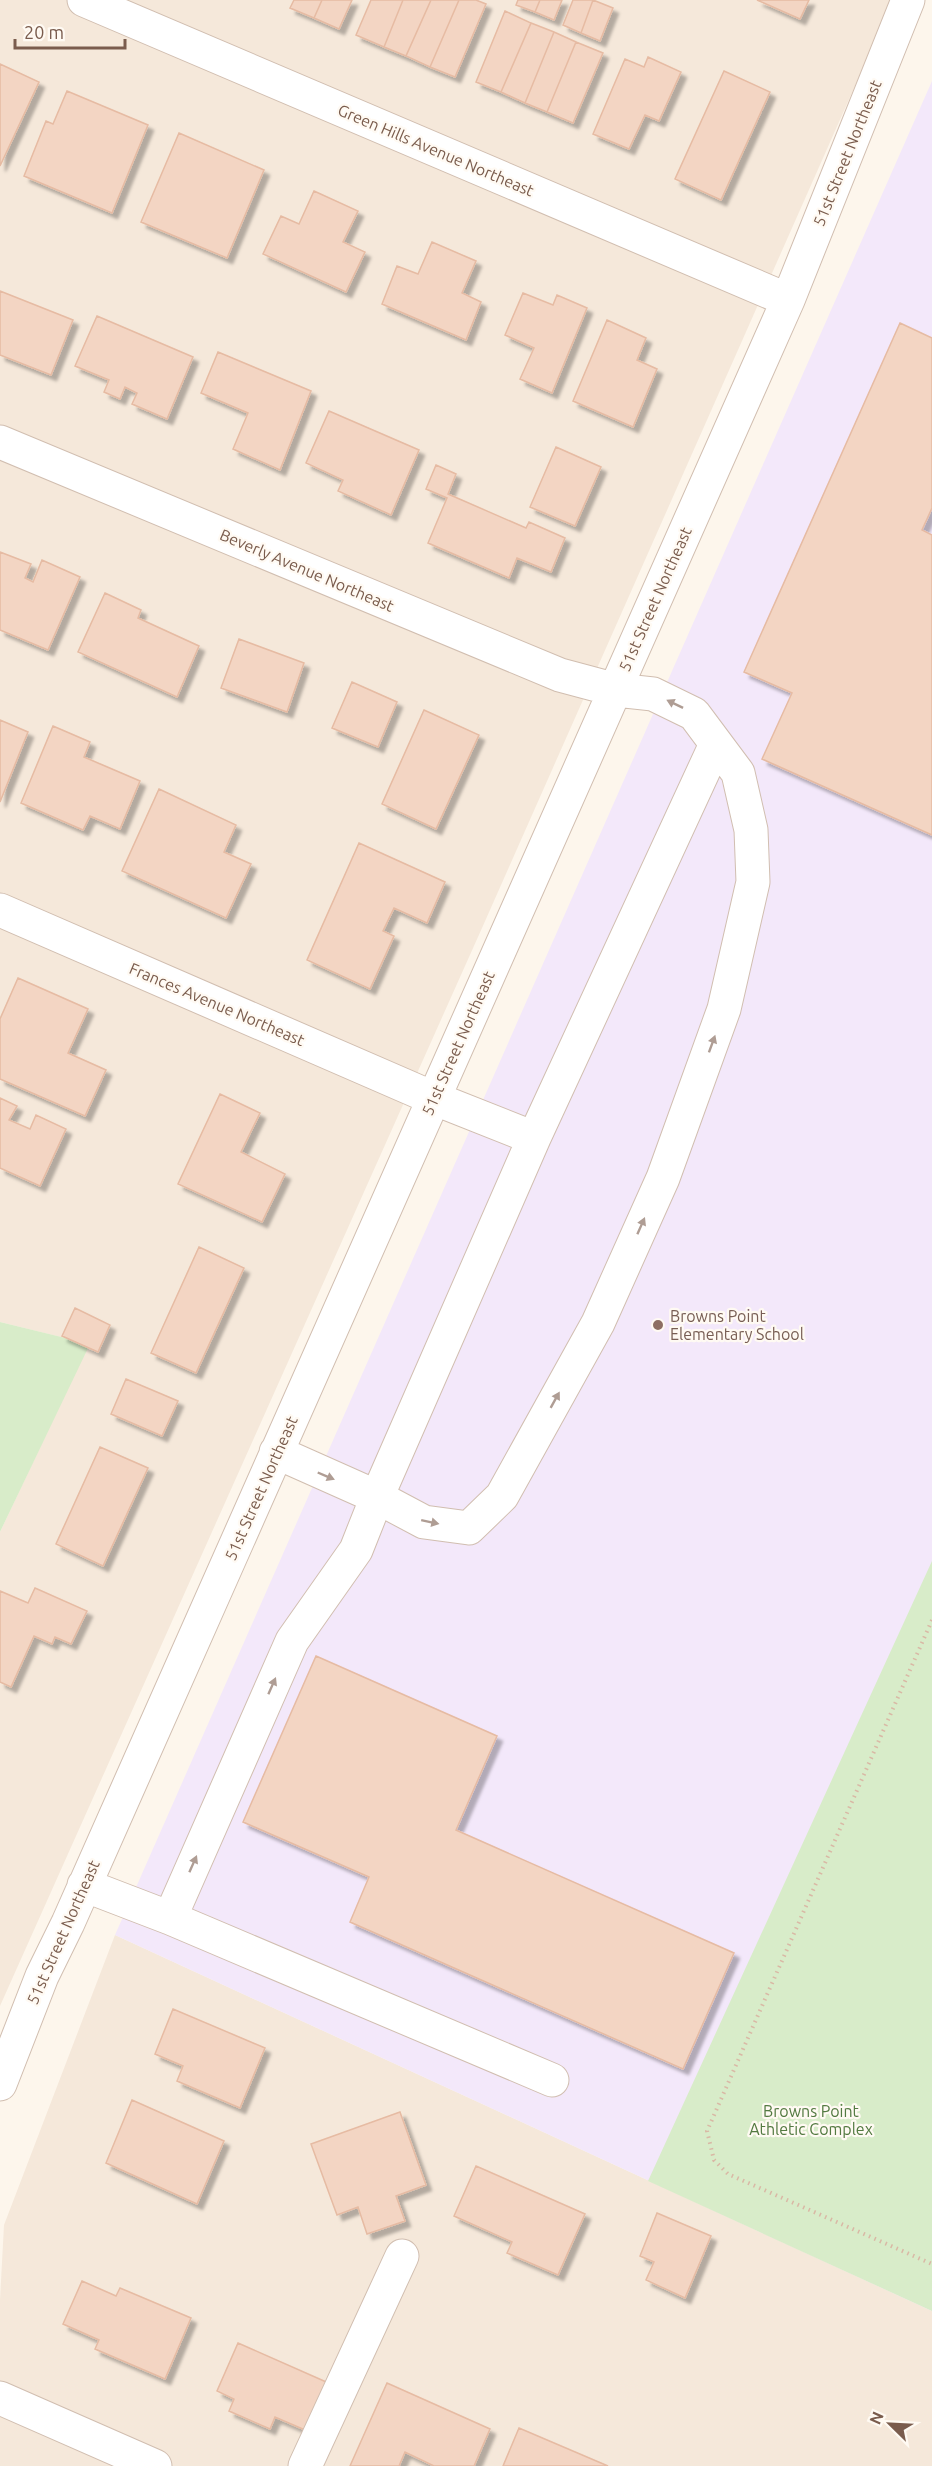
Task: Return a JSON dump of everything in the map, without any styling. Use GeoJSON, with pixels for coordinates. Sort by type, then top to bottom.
{"type":"FeatureCollection","features":[{"type":"Feature","properties":{"kind":"street","name":"Green Hills Avenue Northeast"},"geometry":{"type":"LineString","coordinates":[[84,0],[788,300]]}},
{"type":"Feature","properties":{"kind":"street","name":"51st Street Northeast"},"geometry":{"type":"LineString","coordinates":[[0,2084],[42,1976],[788,300],[908,0]]}},
{"type":"Feature","properties":{"kind":"street","name":"Beverly Avenue Northeast"},"geometry":{"type":"LineString","coordinates":[[0,442],[560,675],[616,690],[653,694],[694,714],[738,773],[751,830],[753,882],[724,1010],[663,1178],[598,1323],[502,1496],[469,1528],[424,1522],[377,1497]]}},
{"type":"Feature","properties":{"kind":"street"},"geometry":{"type":"LineString","coordinates":[[170,1918],[292,1641],[356,1550],[534,1138],[716,744]]}},
{"type":"Feature","properties":{"kind":"street","name":"Frances Avenue Northeast"},"geometry":{"type":"LineString","coordinates":[[0,910],[433,1098],[534,1138]]}},
{"type":"Feature","properties":{"kind":"street"},"geometry":{"type":"LineString","coordinates":[[276,1452],[377,1497]]}},
{"type":"Feature","properties":{"kind":"street"},"geometry":{"type":"LineString","coordinates":[[84,1885],[170,1918],[552,2080]]}},
{"type":"Feature","properties":{"kind":"street"},"geometry":{"type":"LineString","coordinates":[[305,2466],[402,2256]]}},
{"type":"Feature","properties":{"kind":"street"},"geometry":{"type":"LineString","coordinates":[[0,2398],[155,2466]]}},
{"type":"Feature","properties":{"kind":"path"},"geometry":{"type":"LineString","coordinates":[[932,1620],[706,2131],[714,2160],[728,2174],[932,2264]]}},
{"type":"Feature","properties":{"kind":"shaded area"},"geometry":{"type":"Polygon","coordinates":[[[0,0],[893,0],[482,928],[0,2006],[0,1532],[89,1344],[0,1322],[0,0]]]}},
{"type":"Feature","properties":{"kind":"shaded area","name":"Browns Point Elementary School"},"geometry":{"type":"Polygon","coordinates":[[[932,81],[932,2311],[115,1935],[932,81]]]}},
{"type":"Feature","properties":{"kind":"shaded area"},"geometry":{"type":"Polygon","coordinates":[[[115,1935],[932,2311],[932,2466],[0,2466],[0,2300],[4,2225],[115,1935]]]}},
{"type":"Feature","properties":{"kind":"green space"},"geometry":{"type":"Polygon","coordinates":[[[0,1322],[90,1344],[0,1532],[0,1322]]]}},
{"type":"Feature","properties":{"kind":"green space","name":"Browns Point Athletic Complex"},"geometry":{"type":"Polygon","coordinates":[[[932,1561],[932,2311],[648,2181],[932,1561]]]}},
{"type":"Feature","properties":{"kind":"building"},"geometry":{"type":"Polygon","coordinates":[[[294,0],[322,0],[314,18],[290,8],[294,0]]]}},
{"type":"Feature","properties":{"kind":"building"},"geometry":{"type":"Polygon","coordinates":[[[322,0],[352,0],[339,29],[314,18],[322,0]]]}},
{"type":"Feature","properties":{"kind":"building"},"geometry":{"type":"Polygon","coordinates":[[[371,0],[403,0],[384,47],[356,35],[371,0]]]}},
{"type":"Feature","properties":{"kind":"building"},"geometry":{"type":"Polygon","coordinates":[[[403,0],[431,0],[406,56],[384,47],[403,0]]]}},
{"type":"Feature","properties":{"kind":"building"},"geometry":{"type":"Polygon","coordinates":[[[431,0],[459,0],[430,67],[406,56],[431,0]]]}},
{"type":"Feature","properties":{"kind":"building"},"geometry":{"type":"Polygon","coordinates":[[[459,0],[476,0],[486,4],[455,77],[430,67],[459,0]]]}},
{"type":"Feature","properties":{"kind":"building"},"geometry":{"type":"Polygon","coordinates":[[[518,0],[540,0],[535,12],[516,5],[518,0]]]}},
{"type":"Feature","properties":{"kind":"building"},"geometry":{"type":"Polygon","coordinates":[[[540,0],[562,0],[554,20],[535,12],[540,0]]]}},
{"type":"Feature","properties":{"kind":"building"},"geometry":{"type":"Polygon","coordinates":[[[573,0],[593,0],[581,33],[563,25],[573,0]]]}},
{"type":"Feature","properties":{"kind":"building"},"geometry":{"type":"Polygon","coordinates":[[[593,0],[613,8],[600,41],[581,33],[593,0]]]}},
{"type":"Feature","properties":{"kind":"building"},"geometry":{"type":"Polygon","coordinates":[[[757,0],[809,0],[800,19],[757,0]]]}},
{"type":"Feature","properties":{"kind":"building"},"geometry":{"type":"Polygon","coordinates":[[[505,11],[531,23],[501,92],[476,82],[505,11]]]}},
{"type":"Feature","properties":{"kind":"building"},"geometry":{"type":"Polygon","coordinates":[[[531,23],[554,32],[525,103],[501,92],[531,23]]]}},
{"type":"Feature","properties":{"kind":"building"},"geometry":{"type":"Polygon","coordinates":[[[554,32],[576,42],[547,112],[525,103],[554,32]]]}},
{"type":"Feature","properties":{"kind":"building"},"geometry":{"type":"Polygon","coordinates":[[[576,42],[603,53],[573,123],[547,112],[576,42]]]}},
{"type":"Feature","properties":{"kind":"building"},"geometry":{"type":"Polygon","coordinates":[[[648,57],[681,72],[659,121],[645,115],[629,149],[593,134],[625,59],[644,67],[648,57]]]}},
{"type":"Feature","properties":{"kind":"building"},"geometry":{"type":"Polygon","coordinates":[[[0,64],[39,82],[0,166],[0,64]]]}},
{"type":"Feature","properties":{"kind":"building"},"geometry":{"type":"Polygon","coordinates":[[[724,71],[770,92],[721,200],[675,179],[724,71]]]}},
{"type":"Feature","properties":{"kind":"building"},"geometry":{"type":"Polygon","coordinates":[[[67,91],[148,125],[112,213],[24,176],[46,121],[53,124],[67,91]]]}},
{"type":"Feature","properties":{"kind":"building"},"geometry":{"type":"Polygon","coordinates":[[[179,133],[264,170],[227,258],[141,222],[179,133]]]}},
{"type":"Feature","properties":{"kind":"building"},"geometry":{"type":"Polygon","coordinates":[[[314,191],[358,211],[343,242],[365,252],[346,292],[263,254],[281,216],[299,224],[314,191]]]}},
{"type":"Feature","properties":{"kind":"building"},"geometry":{"type":"Polygon","coordinates":[[[432,242],[476,261],[462,293],[481,302],[466,340],[382,304],[397,266],[418,274],[432,242]]]}},
{"type":"Feature","properties":{"kind":"building"},"geometry":{"type":"Polygon","coordinates":[[[0,291],[73,320],[51,375],[0,355],[0,291]]]}},
{"type":"Feature","properties":{"kind":"building"},"geometry":{"type":"Polygon","coordinates":[[[523,293],[553,305],[557,295],[587,308],[552,393],[520,379],[534,348],[505,335],[523,293]]]}},
{"type":"Feature","properties":{"kind":"building"},"geometry":{"type":"Polygon","coordinates":[[[97,316],[193,357],[167,419],[132,404],[137,393],[125,387],[120,399],[104,392],[109,380],[75,366],[97,316]]]}},
{"type":"Feature","properties":{"kind":"building"},"geometry":{"type":"Polygon","coordinates":[[[607,320],[646,338],[637,360],[657,369],[633,427],[573,401],[607,320]]]}},
{"type":"Feature","properties":{"kind":"building"},"geometry":{"type":"Polygon","coordinates":[[[900,323],[932,338],[932,508],[922,530],[932,535],[932,835],[762,759],[792,693],[744,672],[900,323]]]}},
{"type":"Feature","properties":{"kind":"building"},"geometry":{"type":"Polygon","coordinates":[[[218,352],[311,391],[280,470],[233,449],[248,413],[201,393],[218,352]]]}},
{"type":"Feature","properties":{"kind":"building"},"geometry":{"type":"Polygon","coordinates":[[[329,411],[419,450],[391,515],[338,491],[343,480],[306,463],[329,411]]]}},
{"type":"Feature","properties":{"kind":"building"},"geometry":{"type":"Polygon","coordinates":[[[556,447],[601,467],[575,526],[530,507],[556,447]]]}},
{"type":"Feature","properties":{"kind":"building"},"geometry":{"type":"Polygon","coordinates":[[[436,465],[456,474],[448,494],[526,528],[529,522],[565,538],[551,572],[517,558],[509,578],[428,543],[447,498],[426,489],[436,465]]]}},
{"type":"Feature","properties":{"kind":"building"},"geometry":{"type":"Polygon","coordinates":[[[0,552],[31,564],[25,578],[33,582],[42,560],[80,577],[48,650],[0,630],[0,552]]]}},
{"type":"Feature","properties":{"kind":"building"},"geometry":{"type":"Polygon","coordinates":[[[105,593],[141,610],[138,618],[199,646],[177,697],[78,652],[105,593]]]}},
{"type":"Feature","properties":{"kind":"building"},"geometry":{"type":"Polygon","coordinates":[[[239,639],[304,663],[287,712],[221,688],[239,639]]]}},
{"type":"Feature","properties":{"kind":"building"},"geometry":{"type":"Polygon","coordinates":[[[352,682],[397,702],[378,747],[332,728],[352,682]]]}},
{"type":"Feature","properties":{"kind":"building"},"geometry":{"type":"Polygon","coordinates":[[[424,710],[479,735],[436,829],[382,804],[424,710]]]}},
{"type":"Feature","properties":{"kind":"building"},"geometry":{"type":"Polygon","coordinates":[[[0,720],[28,732],[0,802],[0,720]]]}},
{"type":"Feature","properties":{"kind":"building"},"geometry":{"type":"Polygon","coordinates":[[[53,726],[90,742],[84,757],[140,781],[120,829],[90,816],[83,830],[21,803],[53,726]]]}},
{"type":"Feature","properties":{"kind":"building"},"geometry":{"type":"Polygon","coordinates":[[[159,789],[236,825],[224,852],[251,864],[226,918],[122,871],[159,789]]]}},
{"type":"Feature","properties":{"kind":"building"},"geometry":{"type":"Polygon","coordinates":[[[359,843],[445,882],[427,923],[394,908],[383,931],[394,936],[370,989],[307,960],[359,843]]]}},
{"type":"Feature","properties":{"kind":"building"},"geometry":{"type":"Polygon","coordinates":[[[18,978],[88,1009],[68,1053],[106,1070],[85,1116],[0,1079],[0,1019],[18,978]]]}},
{"type":"Feature","properties":{"kind":"building"},"geometry":{"type":"Polygon","coordinates":[[[220,1094],[260,1113],[241,1152],[285,1174],[262,1222],[178,1184],[220,1094]]]}},
{"type":"Feature","properties":{"kind":"building"},"geometry":{"type":"Polygon","coordinates":[[[0,1098],[17,1106],[9,1120],[30,1129],[36,1115],[66,1129],[40,1186],[0,1168],[0,1098]]]}},
{"type":"Feature","properties":{"kind":"building"},"geometry":{"type":"Polygon","coordinates":[[[199,1247],[244,1268],[196,1373],[151,1353],[199,1247]]]}},
{"type":"Feature","properties":{"kind":"building"},"geometry":{"type":"Polygon","coordinates":[[[75,1308],[110,1325],[98,1352],[62,1336],[75,1308]]]}},
{"type":"Feature","properties":{"kind":"building"},"geometry":{"type":"Polygon","coordinates":[[[126,1379],[178,1401],[162,1436],[111,1414],[126,1379]]]}},
{"type":"Feature","properties":{"kind":"building"},"geometry":{"type":"Polygon","coordinates":[[[100,1447],[148,1468],[103,1566],[56,1544],[100,1447]]]}},
{"type":"Feature","properties":{"kind":"building"},"geometry":{"type":"Polygon","coordinates":[[[35,1588],[87,1611],[71,1644],[55,1637],[52,1644],[34,1636],[11,1687],[0,1682],[0,1591],[28,1603],[35,1588]]]}},
{"type":"Feature","properties":{"kind":"building"},"geometry":{"type":"Polygon","coordinates":[[[316,1656],[497,1736],[456,1830],[734,1953],[683,2069],[350,1922],[369,1877],[243,1822],[316,1656]]]}},
{"type":"Feature","properties":{"kind":"building"},"geometry":{"type":"Polygon","coordinates":[[[173,2009],[265,2048],[240,2108],[177,2081],[183,2066],[155,2054],[173,2009]]]}},
{"type":"Feature","properties":{"kind":"building"},"geometry":{"type":"Polygon","coordinates":[[[132,2100],[224,2141],[197,2204],[106,2163],[132,2100]]]}},
{"type":"Feature","properties":{"kind":"building"},"geometry":{"type":"Polygon","coordinates":[[[400,2112],[426,2185],[396,2196],[405,2221],[367,2234],[358,2207],[337,2215],[311,2144],[400,2112]]]}},
{"type":"Feature","properties":{"kind":"building"},"geometry":{"type":"Polygon","coordinates":[[[476,2166],[585,2214],[558,2275],[507,2253],[512,2242],[454,2216],[476,2166]]]}},
{"type":"Feature","properties":{"kind":"building"},"geometry":{"type":"Polygon","coordinates":[[[657,2213],[711,2236],[685,2298],[646,2280],[654,2262],[640,2256],[657,2213]]]}},
{"type":"Feature","properties":{"kind":"building"},"geometry":{"type":"Polygon","coordinates":[[[82,2281],[116,2296],[120,2288],[191,2318],[165,2379],[95,2349],[99,2340],[63,2324],[82,2281]]]}},
{"type":"Feature","properties":{"kind":"building"},"geometry":{"type":"Polygon","coordinates":[[[238,2343],[333,2385],[312,2433],[275,2417],[270,2429],[229,2411],[234,2399],[217,2391],[238,2343]]]}},
{"type":"Feature","properties":{"kind":"building"},"geometry":{"type":"Polygon","coordinates":[[[387,2383],[490,2429],[474,2466],[434,2466],[405,2452],[399,2466],[350,2466],[387,2383]]]}},
{"type":"Feature","properties":{"kind":"building"},"geometry":{"type":"Polygon","coordinates":[[[519,2428],[608,2466],[503,2466],[519,2428]]]}},
{"type":"Feature","properties":{"kind":"place","name":"Browns Point Elementary School"},"geometry":{"type":"Point","coordinates":[658,1325]}}]}
